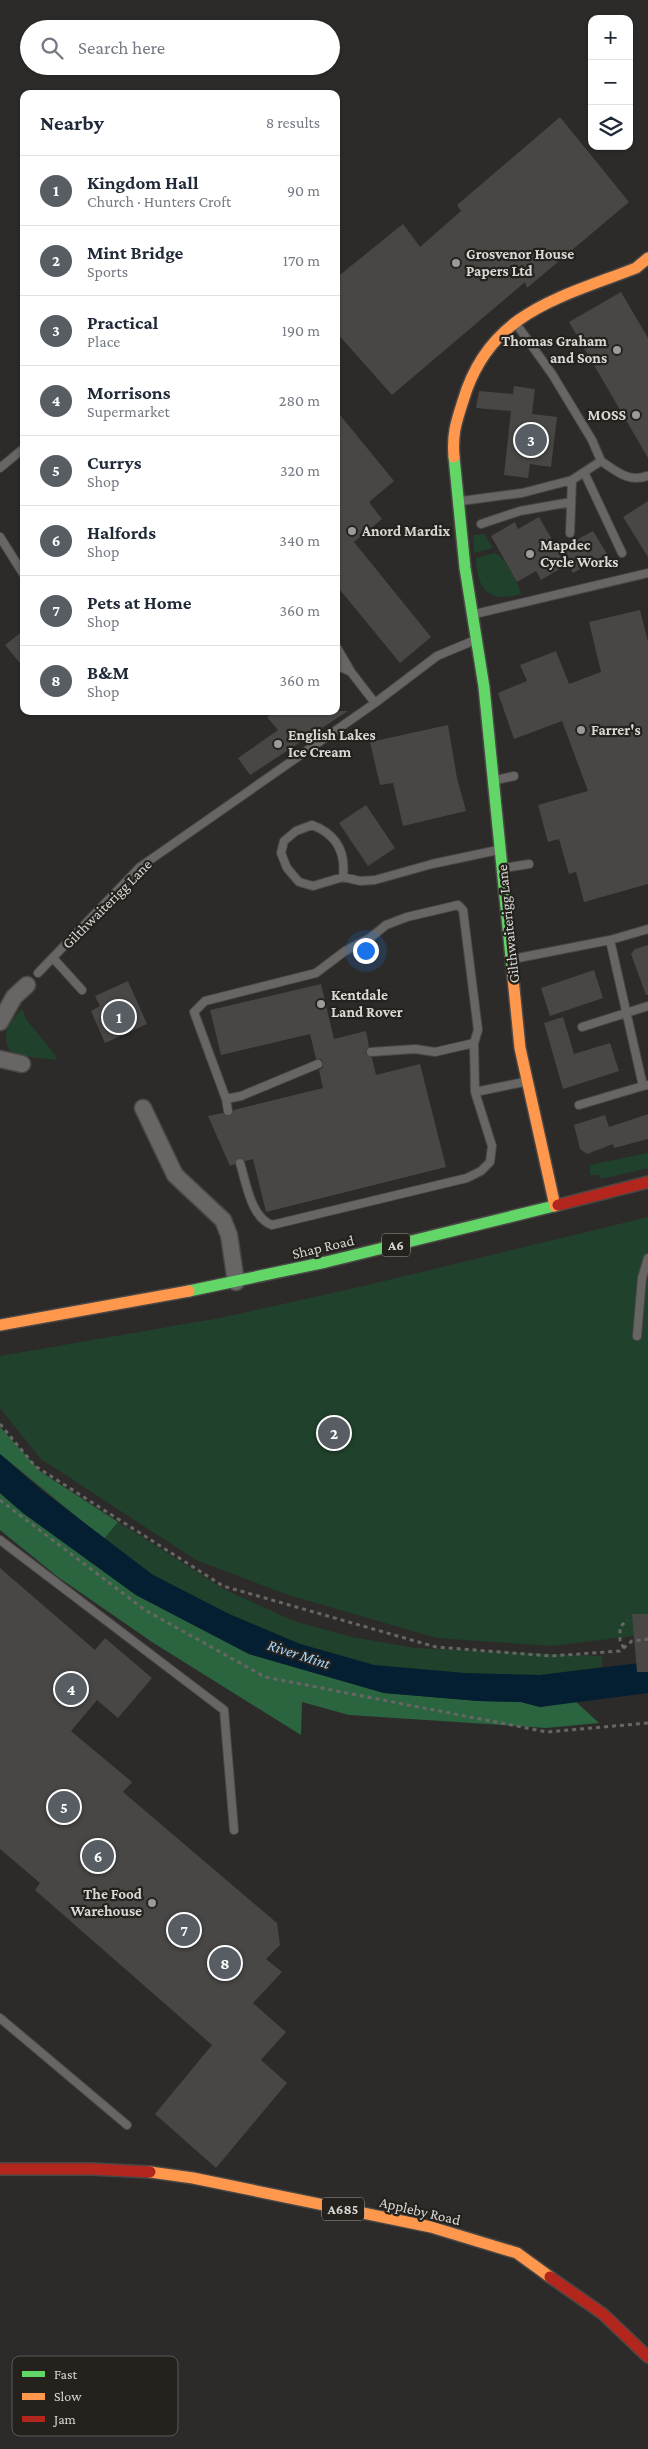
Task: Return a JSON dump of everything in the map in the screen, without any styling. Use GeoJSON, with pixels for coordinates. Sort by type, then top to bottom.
{"type":"FeatureCollection","features":[{"type":"Feature","properties":{"kind":"main road","name":"Gilthwaiterigg Lane"},"geometry":{"type":"LineString","coordinates":[[555,1206],[520,1048],[484,687],[472,615],[451,443],[458,410],[470,377],[487,349],[515,322],[540,305],[636,268],[648,258]]}},
{"type":"Feature","properties":{"kind":"main road","name":"Shap Road"},"geometry":{"type":"LineString","coordinates":[[0,1325],[119,1306],[236,1282],[362,1254],[648,1182]]}},
{"type":"Feature","properties":{"kind":"main road","name":"Appleby Road"},"geometry":{"type":"LineString","coordinates":[[0,2169],[91,2169],[148,2172],[192,2178],[431,2227],[518,2253],[603,2314],[648,2357]]}},
{"type":"Feature","properties":{"kind":"street"},"geometry":{"type":"LineString","coordinates":[[0,1022],[14,996],[27,985]]}},
{"type":"Feature","properties":{"kind":"street"},"geometry":{"type":"LineString","coordinates":[[0,1060],[22,1064]]}},
{"type":"Feature","properties":{"kind":"street"},"geometry":{"type":"LineString","coordinates":[[144,1108],[175,1175],[223,1220],[230,1235],[236,1282]]}},
{"type":"Feature","properties":{"kind":"lane"},"geometry":{"type":"LineString","coordinates":[[515,322],[552,374],[592,440],[601,461],[625,477],[638,480],[647,476]]}},
{"type":"Feature","properties":{"kind":"lane"},"geometry":{"type":"LineString","coordinates":[[0,468],[20,451]]}},
{"type":"Feature","properties":{"kind":"lane"},"geometry":{"type":"LineString","coordinates":[[459,502],[487,496],[522,493],[572,480],[601,461]]}},
{"type":"Feature","properties":{"kind":"lane"},"geometry":{"type":"LineString","coordinates":[[584,472],[622,553]]}},
{"type":"Feature","properties":{"kind":"lane"},"geometry":{"type":"LineString","coordinates":[[570,533],[572,480]]}},
{"type":"Feature","properties":{"kind":"lane"},"geometry":{"type":"LineString","coordinates":[[481,524],[520,511],[571,502]]}},
{"type":"Feature","properties":{"kind":"lane"},"geometry":{"type":"LineString","coordinates":[[0,537],[20,568]]}},
{"type":"Feature","properties":{"kind":"lane"},"geometry":{"type":"LineString","coordinates":[[472,615],[648,573]]}},
{"type":"Feature","properties":{"kind":"lane","name":"Gilthwaiterigg Lane"},"geometry":{"type":"LineString","coordinates":[[38,973],[140,867],[375,702],[437,656],[477,640]]}},
{"type":"Feature","properties":{"kind":"lane"},"geometry":{"type":"LineString","coordinates":[[340,653],[351,672],[375,702]]}},
{"type":"Feature","properties":{"kind":"lane"},"geometry":{"type":"LineString","coordinates":[[340,667],[351,672]]}},
{"type":"Feature","properties":{"kind":"lane"},"geometry":{"type":"LineString","coordinates":[[494,780],[514,776]]}},
{"type":"Feature","properties":{"kind":"lane"},"geometry":{"type":"LineString","coordinates":[[343,877],[345,863],[342,848],[326,830],[312,825],[296,832],[284,841],[281,853],[287,868],[299,882],[313,886],[343,877],[371,881],[432,864],[500,850]]}},
{"type":"Feature","properties":{"kind":"lane"},"geometry":{"type":"LineString","coordinates":[[502,868],[529,864]]}},
{"type":"Feature","properties":{"kind":"lane"},"geometry":{"type":"LineString","coordinates":[[228,1111],[226,1099],[194,1012],[205,1000],[316,974],[345,951],[370,938],[386,926],[408,917],[451,905],[458,905],[462,910],[467,936],[478,1030],[474,1044],[475,1092],[492,1146],[490,1162],[481,1171],[467,1178],[272,1225],[264,1222],[258,1214],[240,1163]]}},
{"type":"Feature","properties":{"kind":"lane"},"geometry":{"type":"LineString","coordinates":[[511,959],[610,940],[648,929]]}},
{"type":"Feature","properties":{"kind":"lane"},"geometry":{"type":"LineString","coordinates":[[580,1105],[646,1085],[625,1013],[610,940]]}},
{"type":"Feature","properties":{"kind":"lane"},"geometry":{"type":"LineString","coordinates":[[53,958],[82,990]]}},
{"type":"Feature","properties":{"kind":"lane"},"geometry":{"type":"LineString","coordinates":[[582,1027],[648,1006]]}},
{"type":"Feature","properties":{"kind":"lane"},"geometry":{"type":"LineString","coordinates":[[371,1052],[415,1049],[435,1052],[474,1044]]}},
{"type":"Feature","properties":{"kind":"lane"},"geometry":{"type":"LineString","coordinates":[[226,1099],[241,1096],[318,1064]]}},
{"type":"Feature","properties":{"kind":"lane"},"geometry":{"type":"LineString","coordinates":[[475,1092],[527,1082]]}},
{"type":"Feature","properties":{"kind":"lane"},"geometry":{"type":"LineString","coordinates":[[638,1336],[642,1278],[648,1258]]}},
{"type":"Feature","properties":{"kind":"lane"},"geometry":{"type":"LineString","coordinates":[[0,1540],[224,1710],[234,1830]]}},
{"type":"Feature","properties":{"kind":"lane"},"geometry":{"type":"LineString","coordinates":[[0,2018],[127,2125]]}},
{"type":"Feature","properties":{"kind":"path"},"geometry":{"type":"LineString","coordinates":[[0,1424],[35,1466],[223,1586],[436,1647],[551,1656],[620,1651],[632,1641],[648,1639]]}},
{"type":"Feature","properties":{"kind":"path"},"geometry":{"type":"LineString","coordinates":[[0,1500],[145,1610],[265,1677],[547,1732],[648,1723]]}},
{"type":"Feature","properties":{"kind":"path"},"geometry":{"type":"LineString","coordinates":[[624,1648],[620,1642],[620,1627],[627,1620]]}},
{"type":"Feature","properties":{"kind":"green space"},"geometry":{"type":"Polygon","coordinates":[[[484,534],[493,548],[474,553],[473,535],[484,534]]]}},
{"type":"Feature","properties":{"kind":"green space"},"geometry":{"type":"Polygon","coordinates":[[[495,553],[508,566],[521,594],[500,597],[487,591],[482,585],[476,558],[495,553]]]}},
{"type":"Feature","properties":{"kind":"green space"},"geometry":{"type":"Polygon","coordinates":[[[22,1009],[26,1019],[57,1060],[30,1057],[10,1051],[7,1045],[6,1033],[10,1023],[22,1009]]]}},
{"type":"Feature","properties":{"kind":"green space"},"geometry":{"type":"Polygon","coordinates":[[[648,1153],[648,1168],[601,1179],[599,1175],[590,1175],[590,1165],[648,1153]]]}},
{"type":"Feature","properties":{"kind":"green space"},"geometry":{"type":"Polygon","coordinates":[[[648,1217],[648,1634],[553,1646],[437,1638],[288,1595],[196,1560],[41,1459],[0,1408],[0,1356],[220,1318],[368,1285],[648,1217]]]}},
{"type":"Feature","properties":{"kind":"green space"},"geometry":{"type":"Polygon","coordinates":[[[0,1427],[41,1472],[118,1522],[104,1539],[0,1454],[0,1427]]]}},
{"type":"Feature","properties":{"kind":"green space"},"geometry":{"type":"Polygon","coordinates":[[[0,1493],[23,1513],[136,1595],[249,1654],[384,1693],[479,1701],[521,1702],[540,1707],[575,1701],[599,1723],[546,1728],[349,1715],[302,1702],[301,1735],[152,1642],[58,1577],[0,1530],[0,1493]]]}},
{"type":"Feature","properties":{"kind":"green space"},"geometry":{"type":"Polygon","coordinates":[[[118,1522],[224,1589],[294,1621],[351,1637],[415,1648],[602,1656],[602,1667],[540,1675],[464,1673],[374,1665],[300,1644],[229,1614],[153,1575],[104,1539],[118,1522]]]}},
{"type":"Feature","properties":{"kind":"water","name":"River Mint"},"geometry":{"type":"Polygon","coordinates":[[[0,1454],[40,1489],[153,1575],[229,1614],[300,1644],[374,1665],[464,1673],[540,1675],[648,1662],[648,1693],[540,1707],[521,1702],[479,1701],[384,1693],[249,1654],[136,1595],[23,1513],[0,1493],[0,1454]]]}},
{"type":"Feature","properties":{"kind":"building","name":"Grosvenor House Papers Ltd"},"geometry":{"type":"Polygon","coordinates":[[[560,117],[629,202],[527,288],[525,282],[392,395],[340,336],[340,275],[403,224],[420,247],[461,211],[457,205],[560,117]]]}},
{"type":"Feature","properties":{"kind":"building","name":"Thomas Graham and Sons"},"geometry":{"type":"Polygon","coordinates":[[[621,292],[648,338],[648,458],[569,322],[621,292]]]}},
{"type":"Feature","properties":{"kind":"building"},"geometry":{"type":"Polygon","coordinates":[[[514,386],[535,389],[532,414],[557,417],[551,467],[530,464],[528,478],[504,475],[511,411],[476,408],[479,391],[513,394],[514,386]]]}},
{"type":"Feature","properties":{"kind":"building","name":"Anord Mardix"},"geometry":{"type":"Polygon","coordinates":[[[340,415],[394,481],[369,502],[382,519],[354,542],[431,637],[400,663],[340,590],[340,415]]]}},
{"type":"Feature","properties":{"kind":"building"},"geometry":{"type":"Polygon","coordinates":[[[648,501],[648,557],[623,517],[648,501]]]}},
{"type":"Feature","properties":{"kind":"building","name":"Mapdec Cycle Works"},"geometry":{"type":"Polygon","coordinates":[[[539,517],[558,550],[593,531],[607,554],[573,573],[568,564],[541,580],[536,571],[517,582],[491,536],[515,522],[518,529],[539,517]]]}},
{"type":"Feature","properties":{"kind":"building"},"geometry":{"type":"Polygon","coordinates":[[[640,610],[648,642],[648,884],[584,902],[576,872],[569,874],[559,839],[548,842],[538,805],[588,791],[562,721],[514,739],[498,693],[527,681],[520,665],[556,651],[569,684],[601,672],[589,622],[640,610]]]}},
{"type":"Feature","properties":{"kind":"building"},"geometry":{"type":"Polygon","coordinates":[[[20,633],[20,663],[5,645],[20,633]]]}},
{"type":"Feature","properties":{"kind":"building","name":"English Lakes Ice Cream"},"geometry":{"type":"Polygon","coordinates":[[[340,711],[348,711],[250,775],[238,758],[278,730],[267,717],[270,715],[340,715],[340,711]]]}},
{"type":"Feature","properties":{"kind":"building"},"geometry":{"type":"Polygon","coordinates":[[[448,725],[457,778],[466,811],[403,826],[393,783],[380,785],[370,742],[448,725]]]}},
{"type":"Feature","properties":{"kind":"building"},"geometry":{"type":"Polygon","coordinates":[[[366,805],[395,848],[368,866],[339,823],[366,805]]]}},
{"type":"Feature","properties":{"kind":"building"},"geometry":{"type":"Polygon","coordinates":[[[648,945],[648,995],[646,995],[631,954],[635,949],[648,945]]]}},
{"type":"Feature","properties":{"kind":"building"},"geometry":{"type":"Polygon","coordinates":[[[594,970],[603,998],[550,1016],[541,988],[594,970]]]}},
{"type":"Feature","properties":{"kind":"building"},"geometry":{"type":"Polygon","coordinates":[[[128,981],[147,1024],[105,1043],[91,1011],[100,1006],[95,996],[128,981]]]}},
{"type":"Feature","properties":{"kind":"building"},"geometry":{"type":"Polygon","coordinates":[[[321,984],[334,1039],[366,1031],[369,1047],[365,1053],[372,1058],[376,1075],[420,1064],[446,1167],[266,1212],[253,1159],[245,1161],[239,1158],[235,1164],[230,1166],[208,1116],[223,1113],[229,1116],[234,1110],[323,1088],[319,1070],[323,1067],[323,1062],[321,1059],[316,1059],[310,1034],[221,1055],[210,1010],[321,984]]]}},
{"type":"Feature","properties":{"kind":"building"},"geometry":{"type":"Polygon","coordinates":[[[563,1017],[574,1054],[610,1043],[619,1071],[563,1089],[544,1023],[563,1017]]]}},
{"type":"Feature","properties":{"kind":"building"},"geometry":{"type":"Polygon","coordinates":[[[648,1114],[648,1139],[614,1148],[613,1144],[587,1154],[580,1149],[574,1125],[605,1115],[609,1127],[648,1114]]]}},
{"type":"Feature","properties":{"kind":"building"},"geometry":{"type":"Polygon","coordinates":[[[0,1568],[95,1650],[105,1638],[152,1678],[118,1718],[97,1700],[71,1731],[132,1782],[123,1792],[277,1923],[280,1945],[266,1959],[282,1972],[253,2003],[286,2032],[261,2060],[287,2083],[216,2168],[155,2114],[212,2045],[35,1890],[40,1883],[0,1849],[0,1568]]]}},
{"type":"Feature","properties":{"kind":"building"},"geometry":{"type":"Polygon","coordinates":[[[632,1614],[648,1614],[648,1672],[637,1672],[632,1614]]]}},
{"type":"Feature","properties":{"kind":"traffic: fast"},"geometry":{"type":"LineString","coordinates":[[454,457],[465,568],[484,687],[512,968]]}},
{"type":"Feature","properties":{"kind":"traffic: fast"},"geometry":{"type":"LineString","coordinates":[[189,1291],[326,1262],[558,1205]]}},
{"type":"Feature","properties":{"kind":"traffic: slow"},"geometry":{"type":"LineString","coordinates":[[454,457],[454,435],[463,401],[475,371],[490,347],[509,328],[530,312],[580,289],[636,268],[648,258]]}},
{"type":"Feature","properties":{"kind":"traffic: slow"},"geometry":{"type":"LineString","coordinates":[[512,968],[520,1048],[555,1206]]}},
{"type":"Feature","properties":{"kind":"traffic: slow"},"geometry":{"type":"LineString","coordinates":[[0,1325],[189,1291]]}},
{"type":"Feature","properties":{"kind":"traffic: slow"},"geometry":{"type":"LineString","coordinates":[[150,2172],[193,2178],[431,2227],[517,2253],[550,2277]]}},
{"type":"Feature","properties":{"kind":"traffic: jam"},"geometry":{"type":"LineString","coordinates":[[558,1205],[648,1182]]}},
{"type":"Feature","properties":{"kind":"traffic: jam"},"geometry":{"type":"LineString","coordinates":[[0,2169],[91,2169],[150,2172]]}},
{"type":"Feature","properties":{"kind":"traffic: jam"},"geometry":{"type":"LineString","coordinates":[[550,2277],[603,2314],[648,2357]]}},
{"type":"Feature","properties":{"kind":"place","name":"Grosvenor House Papers Ltd"},"geometry":{"type":"Point","coordinates":[456,263]}},
{"type":"Feature","properties":{"kind":"place","name":"Thomas Graham and Sons"},"geometry":{"type":"Point","coordinates":[617,350]}},
{"type":"Feature","properties":{"kind":"place","name":"MOSS"},"geometry":{"type":"Point","coordinates":[636,415]}},
{"type":"Feature","properties":{"kind":"place","name":"Practical"},"geometry":{"type":"Point","coordinates":[531,440]}},
{"type":"Feature","properties":{"kind":"place","name":"Anord Mardix"},"geometry":{"type":"Point","coordinates":[352,531]}},
{"type":"Feature","properties":{"kind":"place","name":"Mapdec Cycle Works"},"geometry":{"type":"Point","coordinates":[530,554]}},
{"type":"Feature","properties":{"kind":"place","name":"Farrer's"},"geometry":{"type":"Point","coordinates":[581,730]}},
{"type":"Feature","properties":{"kind":"place","name":"English Lakes Ice Cream"},"geometry":{"type":"Point","coordinates":[278,744]}},
{"type":"Feature","properties":{"kind":"place","name":"Kentdale Land Rover"},"geometry":{"type":"Point","coordinates":[321,1004]}},
{"type":"Feature","properties":{"kind":"place","name":"Kingdom Hall"},"geometry":{"type":"Point","coordinates":[119,1017]}},
{"type":"Feature","properties":{"kind":"place","name":"Mint Bridge"},"geometry":{"type":"Point","coordinates":[334,1433]}},
{"type":"Feature","properties":{"kind":"place","name":"Morrisons"},"geometry":{"type":"Point","coordinates":[71,1689]}},
{"type":"Feature","properties":{"kind":"place","name":"Currys"},"geometry":{"type":"Point","coordinates":[64,1807]}},
{"type":"Feature","properties":{"kind":"place","name":"Halfords"},"geometry":{"type":"Point","coordinates":[98,1856]}},
{"type":"Feature","properties":{"kind":"place","name":"The Food Warehouse"},"geometry":{"type":"Point","coordinates":[152,1903]}},
{"type":"Feature","properties":{"kind":"place","name":"Pets at Home"},"geometry":{"type":"Point","coordinates":[184,1930]}},
{"type":"Feature","properties":{"kind":"place","name":"B&M"},"geometry":{"type":"Point","coordinates":[225,1963]}}]}
